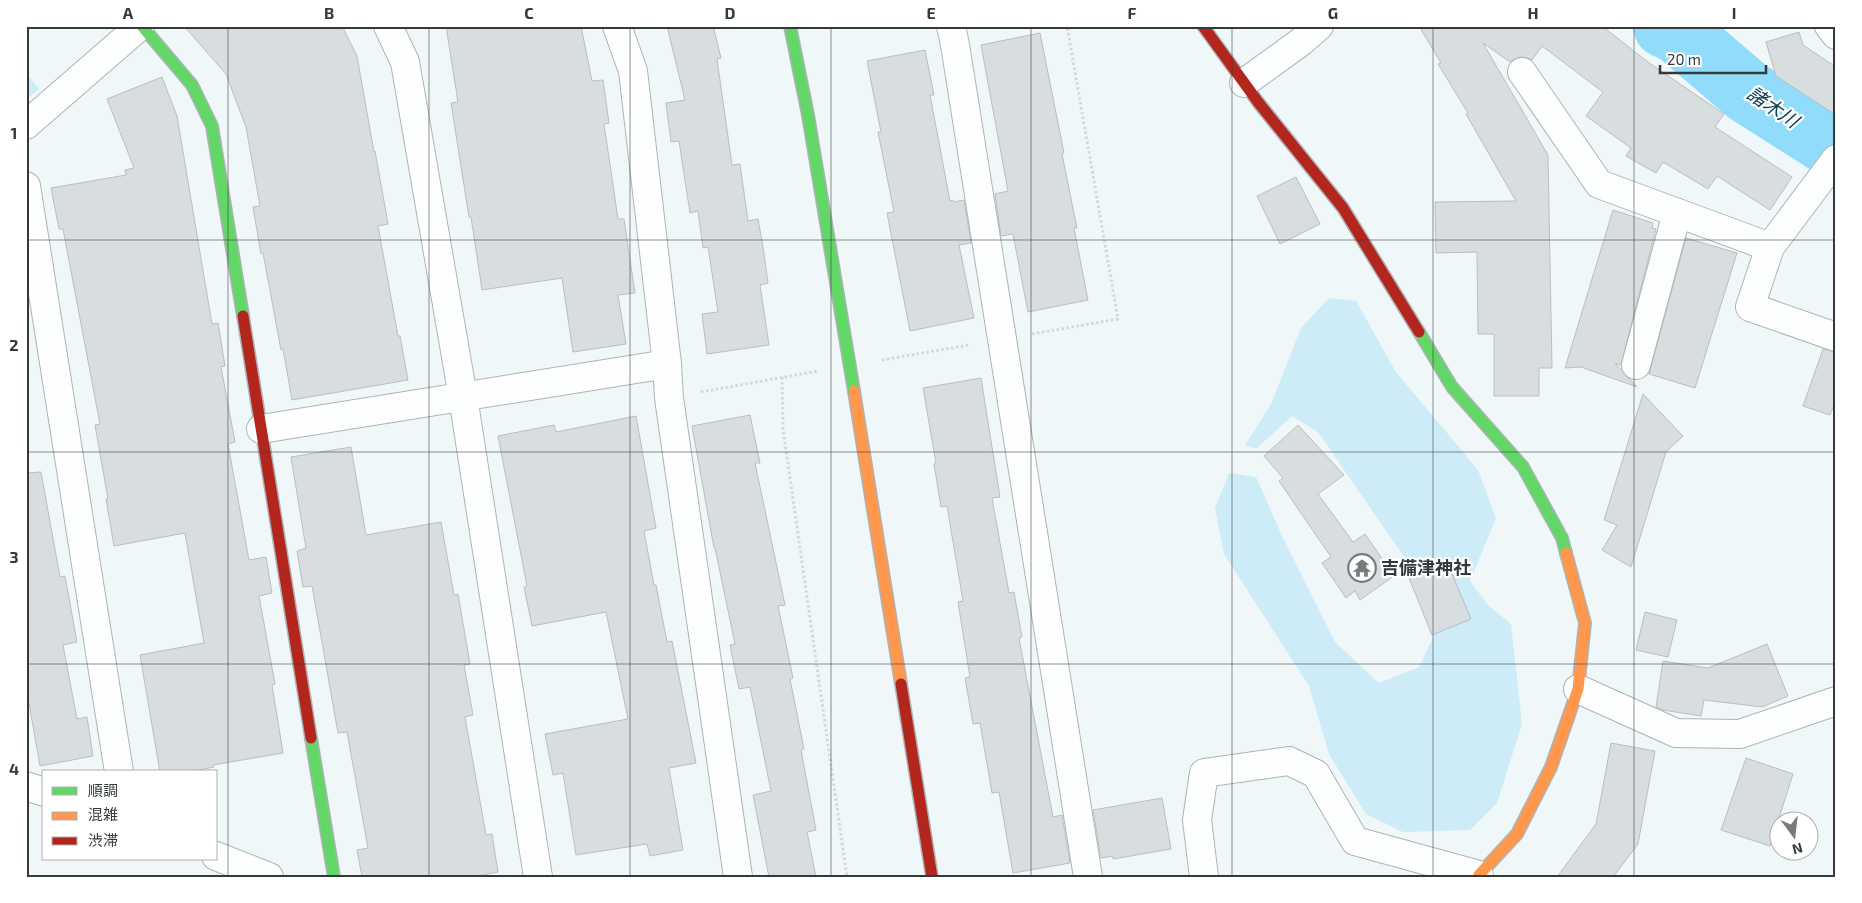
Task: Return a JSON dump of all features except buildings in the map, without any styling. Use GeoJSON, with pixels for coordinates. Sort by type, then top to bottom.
{"type":"FeatureCollection","features":[{"type":"Feature","properties":{"kind":"street"},"geometry":{"type":"LineString","coordinates":[[26,125],[141,26],[192,85],[212,126],[334,877]]}},
{"type":"Feature","properties":{"kind":"street"},"geometry":{"type":"LineString","coordinates":[[388,26],[405,62],[463,397],[538,877]]}},
{"type":"Feature","properties":{"kind":"street"},"geometry":{"type":"LineString","coordinates":[[617,26],[633,71],[667,364],[669,398],[738,877]]}},
{"type":"Feature","properties":{"kind":"street"},"geometry":{"type":"LineString","coordinates":[[790,26],[808,115],[850,365],[932,877]]}},
{"type":"Feature","properties":{"kind":"street"},"geometry":{"type":"LineString","coordinates":[[950,26],[957,54],[1088,877]]}},
{"type":"Feature","properties":{"kind":"street"},"geometry":{"type":"LineString","coordinates":[[1203,26],[1258,102],[1343,208],[1452,387],[1523,467],[1562,538],[1585,623],[1578,689],[1551,767],[1517,834],[1479,876],[1355,841],[1316,774],[1289,761],[1204,773],[1197,820],[1204,877]]}},
{"type":"Feature","properties":{"kind":"street"},"geometry":{"type":"LineString","coordinates":[[1244,82],[1302,41],[1319,26]]}},
{"type":"Feature","properties":{"kind":"street"},"geometry":{"type":"LineString","coordinates":[[1830,26],[1836,35]]}},
{"type":"Feature","properties":{"kind":"street"},"geometry":{"type":"LineString","coordinates":[[1522,72],[1599,184],[1770,248]]}},
{"type":"Feature","properties":{"kind":"street"},"geometry":{"type":"LineString","coordinates":[[1833,162],[1770,248],[1750,307],[1836,337]]}},
{"type":"Feature","properties":{"kind":"street"},"geometry":{"type":"LineString","coordinates":[[26,186],[120,770]]}},
{"type":"Feature","properties":{"kind":"street"},"geometry":{"type":"LineString","coordinates":[[1636,365],[1677,212]]}},
{"type":"Feature","properties":{"kind":"street"},"geometry":{"type":"LineString","coordinates":[[261,429],[667,364]]}},
{"type":"Feature","properties":{"kind":"street"},"geometry":{"type":"LineString","coordinates":[[1578,689],[1676,733],[1740,734],[1836,701]]}},
{"type":"Feature","properties":{"kind":"street"},"geometry":{"type":"LineString","coordinates":[[26,786],[42,791]]}},
{"type":"Feature","properties":{"kind":"street"},"geometry":{"type":"LineString","coordinates":[[218,857],[269,877]]}},
{"type":"Feature","properties":{"kind":"path"},"geometry":{"type":"LineString","coordinates":[[875,361],[1118,319],[1067,26]]}},
{"type":"Feature","properties":{"kind":"path"},"geometry":{"type":"LineString","coordinates":[[695,393],[819,371]]}},
{"type":"Feature","properties":{"kind":"path"},"geometry":{"type":"LineString","coordinates":[[782,377],[783,429],[846,877]]}},
{"type":"Feature","properties":{"kind":"shaded area"},"geometry":{"type":"Polygon","coordinates":[[[26,73],[39,89],[26,99],[26,73]]]}},
{"type":"Feature","properties":{"kind":"shaded area"},"geometry":{"type":"Polygon","coordinates":[[[1329,298],[1356,301],[1396,372],[1478,470],[1496,518],[1470,581],[1488,605],[1511,624],[1522,724],[1497,803],[1470,830],[1403,832],[1366,814],[1329,754],[1309,686],[1224,554],[1215,508],[1229,473],[1256,477],[1282,536],[1335,642],[1379,683],[1419,667],[1444,615],[1318,432],[1292,416],[1256,449],[1245,445],[1271,404],[1301,328],[1329,298]]]}},
{"type":"Feature","properties":{"kind":"waterway","name":"諸木川"},"geometry":{"type":"LineString","coordinates":[[1665,26],[1678,32],[1748,92],[1836,148]]}},
{"type":"Feature","properties":{"kind":"traffic: fast"},"geometry":{"type":"LineString","coordinates":[[142,26],[192,85],[212,126],[243,316]]}},
{"type":"Feature","properties":{"kind":"traffic: fast"},"geometry":{"type":"LineString","coordinates":[[790,26],[808,115],[854,391]]}},
{"type":"Feature","properties":{"kind":"traffic: fast"},"geometry":{"type":"LineString","coordinates":[[1419,332],[1452,387],[1523,467],[1562,538],[1566,553]]}},
{"type":"Feature","properties":{"kind":"traffic: fast"},"geometry":{"type":"LineString","coordinates":[[311,738],[334,877]]}},
{"type":"Feature","properties":{"kind":"traffic: slow"},"geometry":{"type":"LineString","coordinates":[[854,391],[901,684]]}},
{"type":"Feature","properties":{"kind":"traffic: slow"},"geometry":{"type":"LineString","coordinates":[[1479,875],[1517,834],[1551,767],[1578,689],[1585,623],[1566,553]]}},
{"type":"Feature","properties":{"kind":"traffic: jam"},"geometry":{"type":"LineString","coordinates":[[1203,26],[1258,102],[1343,208],[1419,332]]}},
{"type":"Feature","properties":{"kind":"traffic: jam"},"geometry":{"type":"LineString","coordinates":[[243,316],[311,738]]}},
{"type":"Feature","properties":{"kind":"traffic: jam"},"geometry":{"type":"LineString","coordinates":[[901,684],[932,877]]}},
{"type":"Feature","properties":{"kind":"place","name":"吉備津神社"},"geometry":{"type":"Point","coordinates":[1362,568]}}]}
